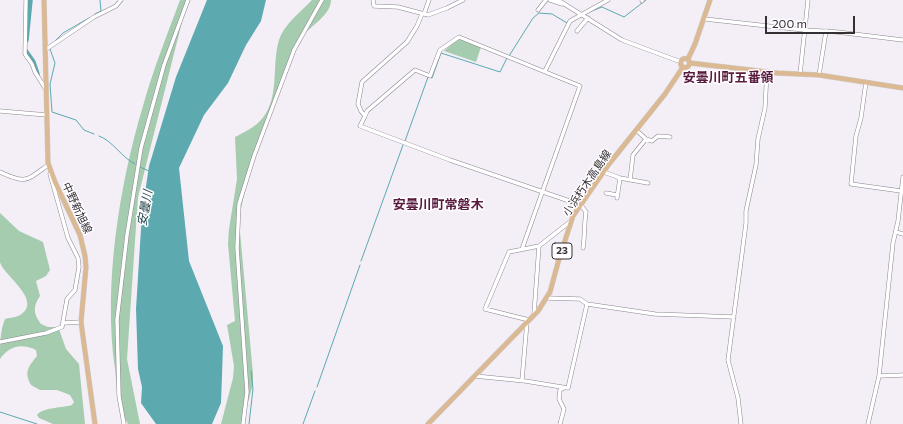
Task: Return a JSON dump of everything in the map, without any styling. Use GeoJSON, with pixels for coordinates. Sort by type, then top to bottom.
{"type":"FeatureCollection","features":[{"type":"Feature","properties":{"kind":"main road","name":"中野新旭線"},"geometry":{"type":"LineString","coordinates":[[44,0],[45,88],[49,167],[80,235],[85,256],[86,267],[81,322],[95,424]]}},
{"type":"Feature","properties":{"kind":"main road"},"geometry":{"type":"LineString","coordinates":[[689,61],[705,19],[710,0]]}},
{"type":"Feature","properties":{"kind":"main road"},"geometry":{"type":"LineString","coordinates":[[683,67],[681,62],[684,58],[689,61],[767,71],[819,75],[903,88]]}},
{"type":"Feature","properties":{"kind":"main road","name":"小浜朽木高島線"},"geometry":{"type":"LineString","coordinates":[[428,424],[528,321],[546,298],[550,292],[571,222],[580,205],[665,94],[683,67],[688,66],[689,61]]}},
{"type":"Feature","properties":{"kind":"street"},"geometry":{"type":"LineString","coordinates":[[26,0],[25,54],[45,88]]}},
{"type":"Feature","properties":{"kind":"street"},"geometry":{"type":"LineString","coordinates":[[45,50],[94,18],[116,6],[121,0]]}},
{"type":"Feature","properties":{"kind":"street"},"geometry":{"type":"LineString","coordinates":[[124,424],[119,396],[117,320],[126,235],[142,142],[164,65],[188,0]]}},
{"type":"Feature","properties":{"kind":"street"},"geometry":{"type":"LineString","coordinates":[[243,424],[247,392],[237,248],[239,204],[254,156],[294,50],[322,0]]}},
{"type":"Feature","properties":{"kind":"street"},"geometry":{"type":"LineString","coordinates":[[373,0],[374,6],[398,7],[428,15],[463,0]]}},
{"type":"Feature","properties":{"kind":"street"},"geometry":{"type":"LineString","coordinates":[[365,116],[358,104],[362,82],[407,42],[417,26],[429,0]]}},
{"type":"Feature","properties":{"kind":"street"},"geometry":{"type":"LineString","coordinates":[[538,10],[546,0]]}},
{"type":"Feature","properties":{"kind":"street"},"geometry":{"type":"LineString","coordinates":[[550,0],[565,4]]}},
{"type":"Feature","properties":{"kind":"street"},"geometry":{"type":"LineString","coordinates":[[558,0],[623,40],[681,62]]}},
{"type":"Feature","properties":{"kind":"street"},"geometry":{"type":"LineString","coordinates":[[545,71],[570,21],[595,9],[599,4],[608,0]]}},
{"type":"Feature","properties":{"kind":"street"},"geometry":{"type":"LineString","coordinates":[[800,74],[808,0]]}},
{"type":"Feature","properties":{"kind":"street"},"geometry":{"type":"LineString","coordinates":[[577,31],[588,18]]}},
{"type":"Feature","properties":{"kind":"street"},"geometry":{"type":"LineString","coordinates":[[705,19],[903,40]]}},
{"type":"Feature","properties":{"kind":"street"},"geometry":{"type":"LineString","coordinates":[[819,75],[826,31]]}},
{"type":"Feature","properties":{"kind":"street"},"geometry":{"type":"LineString","coordinates":[[522,249],[542,192],[580,86],[459,37],[440,50],[430,76],[416,70],[367,111],[360,126],[363,128],[542,192],[580,205],[586,212],[584,225],[586,229],[583,248]]}},
{"type":"Feature","properties":{"kind":"street"},"geometry":{"type":"LineString","coordinates":[[741,424],[738,398],[728,360],[746,223],[746,211],[756,165],[758,139],[765,108],[767,71]]}},
{"type":"Feature","properties":{"kind":"street"},"geometry":{"type":"LineString","coordinates":[[866,82],[861,118],[856,136],[851,184],[901,191]]}},
{"type":"Feature","properties":{"kind":"street"},"geometry":{"type":"LineString","coordinates":[[0,111],[46,115]]}},
{"type":"Feature","properties":{"kind":"street"},"geometry":{"type":"LineString","coordinates":[[636,130],[646,139],[652,141],[658,136],[670,137]]}},
{"type":"Feature","properties":{"kind":"street"},"geometry":{"type":"LineString","coordinates":[[630,180],[633,155],[646,139]]}},
{"type":"Feature","properties":{"kind":"street"},"geometry":{"type":"LineString","coordinates":[[0,172],[19,180],[27,180],[49,167],[68,238],[78,258],[79,266],[75,290],[67,299],[62,328],[59,330],[0,342]]}},
{"type":"Feature","properties":{"kind":"street"},"geometry":{"type":"LineString","coordinates":[[604,172],[620,178],[648,182]]}},
{"type":"Feature","properties":{"kind":"street"},"geometry":{"type":"LineString","coordinates":[[868,424],[879,376],[893,243],[896,232],[903,177]]}},
{"type":"Feature","properties":{"kind":"street"},"geometry":{"type":"LineString","coordinates":[[606,193],[617,196],[620,178]]}},
{"type":"Feature","properties":{"kind":"street"},"geometry":{"type":"LineString","coordinates":[[522,380],[528,321],[485,309],[509,252],[539,246],[571,222]]}},
{"type":"Feature","properties":{"kind":"street"},"geometry":{"type":"LineString","coordinates":[[896,232],[903,234]]}},
{"type":"Feature","properties":{"kind":"street"},"geometry":{"type":"LineString","coordinates":[[534,314],[539,246]]}},
{"type":"Feature","properties":{"kind":"street"},"geometry":{"type":"LineString","coordinates":[[78,258],[85,256]]}},
{"type":"Feature","properties":{"kind":"street"},"geometry":{"type":"LineString","coordinates":[[546,298],[558,297],[580,299],[587,304],[655,314],[734,317]]}},
{"type":"Feature","properties":{"kind":"street"},"geometry":{"type":"LineString","coordinates":[[560,424],[564,409],[559,394],[560,390],[568,388],[587,304]]}},
{"type":"Feature","properties":{"kind":"street"},"geometry":{"type":"LineString","coordinates":[[63,323],[81,322]]}},
{"type":"Feature","properties":{"kind":"street"},"geometry":{"type":"LineString","coordinates":[[879,376],[903,375]]}},
{"type":"Feature","properties":{"kind":"street"},"geometry":{"type":"LineString","coordinates":[[475,376],[522,380],[564,388]]}},
{"type":"Feature","properties":{"kind":"green space"},"geometry":{"type":"Polygon","coordinates":[[[180,0],[190,0],[183,18],[138,197],[127,359],[140,424],[128,424],[118,398],[112,337],[112,270],[120,202],[134,137],[151,79],[180,0]]]}},
{"type":"Feature","properties":{"kind":"green space"},"geometry":{"type":"Polygon","coordinates":[[[312,0],[331,0],[330,6],[323,16],[299,40],[256,151],[244,197],[239,221],[253,384],[242,424],[221,424],[233,378],[234,366],[227,325],[235,321],[228,244],[237,179],[235,137],[254,126],[266,114],[273,94],[277,50],[281,34],[289,23],[312,0]]]}},
{"type":"Feature","properties":{"kind":"green space"},"geometry":{"type":"Polygon","coordinates":[[[459,38],[481,47],[476,62],[444,51],[459,38]]]}},
{"type":"Feature","properties":{"kind":"green space"},"geometry":{"type":"Polygon","coordinates":[[[0,213],[19,231],[43,242],[50,270],[46,276],[36,281],[40,296],[36,303],[35,313],[41,324],[48,327],[57,327],[59,329],[66,349],[79,364],[85,424],[53,424],[39,418],[37,415],[44,410],[72,405],[74,402],[70,395],[57,390],[40,390],[31,385],[27,373],[31,363],[37,356],[36,350],[21,346],[16,347],[7,351],[0,359],[1,333],[5,319],[20,315],[26,309],[27,303],[20,288],[0,262],[0,213]]]}},
{"type":"Feature","properties":{"kind":"water","name":"安曇川"},"geometry":{"type":"Polygon","coordinates":[[[207,0],[266,0],[261,21],[246,45],[228,83],[204,115],[179,168],[189,261],[223,346],[221,403],[212,424],[156,424],[141,403],[142,387],[138,369],[136,309],[142,213],[149,166],[176,77],[207,0]]]}},
{"type":"Feature","properties":{"kind":"waterway"},"geometry":{"type":"LineString","coordinates":[[26,40],[30,0]]}},
{"type":"Feature","properties":{"kind":"waterway"},"geometry":{"type":"LineString","coordinates":[[95,14],[101,11],[100,0]]}},
{"type":"Feature","properties":{"kind":"waterway"},"geometry":{"type":"LineString","coordinates":[[589,12],[602,7],[624,17],[646,0]]}},
{"type":"Feature","properties":{"kind":"waterway"},"geometry":{"type":"LineString","coordinates":[[509,56],[533,18],[539,13],[552,14],[567,23]]}},
{"type":"Feature","properties":{"kind":"waterway"},"geometry":{"type":"LineString","coordinates":[[50,46],[63,33],[89,18]]}},
{"type":"Feature","properties":{"kind":"waterway"},"geometry":{"type":"LineString","coordinates":[[50,49],[55,63],[50,84],[52,112],[76,120],[84,130],[94,134]]}},
{"type":"Feature","properties":{"kind":"waterway"},"geometry":{"type":"LineString","coordinates":[[26,52],[33,62],[37,74]]}},
{"type":"Feature","properties":{"kind":"waterway"},"geometry":{"type":"LineString","coordinates":[[405,141],[428,77],[432,78],[441,53],[500,72],[507,58]]}},
{"type":"Feature","properties":{"kind":"waterway"},"geometry":{"type":"LineString","coordinates":[[99,136],[104,138],[135,164]]}},
{"type":"Feature","properties":{"kind":"waterway"},"geometry":{"type":"LineString","coordinates":[[361,261],[403,145]]}},
{"type":"Feature","properties":{"kind":"waterway"},"geometry":{"type":"LineString","coordinates":[[140,167],[149,171]]}},
{"type":"Feature","properties":{"kind":"waterway"},"geometry":{"type":"LineString","coordinates":[[317,387],[360,265]]}},
{"type":"Feature","properties":{"kind":"waterway"},"geometry":{"type":"LineString","coordinates":[[249,424],[253,389],[251,371]]}},
{"type":"Feature","properties":{"kind":"waterway"},"geometry":{"type":"LineString","coordinates":[[303,424],[315,391]]}},
{"type":"Feature","properties":{"kind":"waterway"},"geometry":{"type":"LineString","coordinates":[[0,412],[37,424]]}},
{"type":"Feature","properties":{"kind":"district","name":"安曇川町五番領"},"geometry":{"type":"Point","coordinates":[728,78]}},
{"type":"Feature","properties":{"kind":"district","name":"安曇川町常磐木"},"geometry":{"type":"Point","coordinates":[438,205]}}]}
